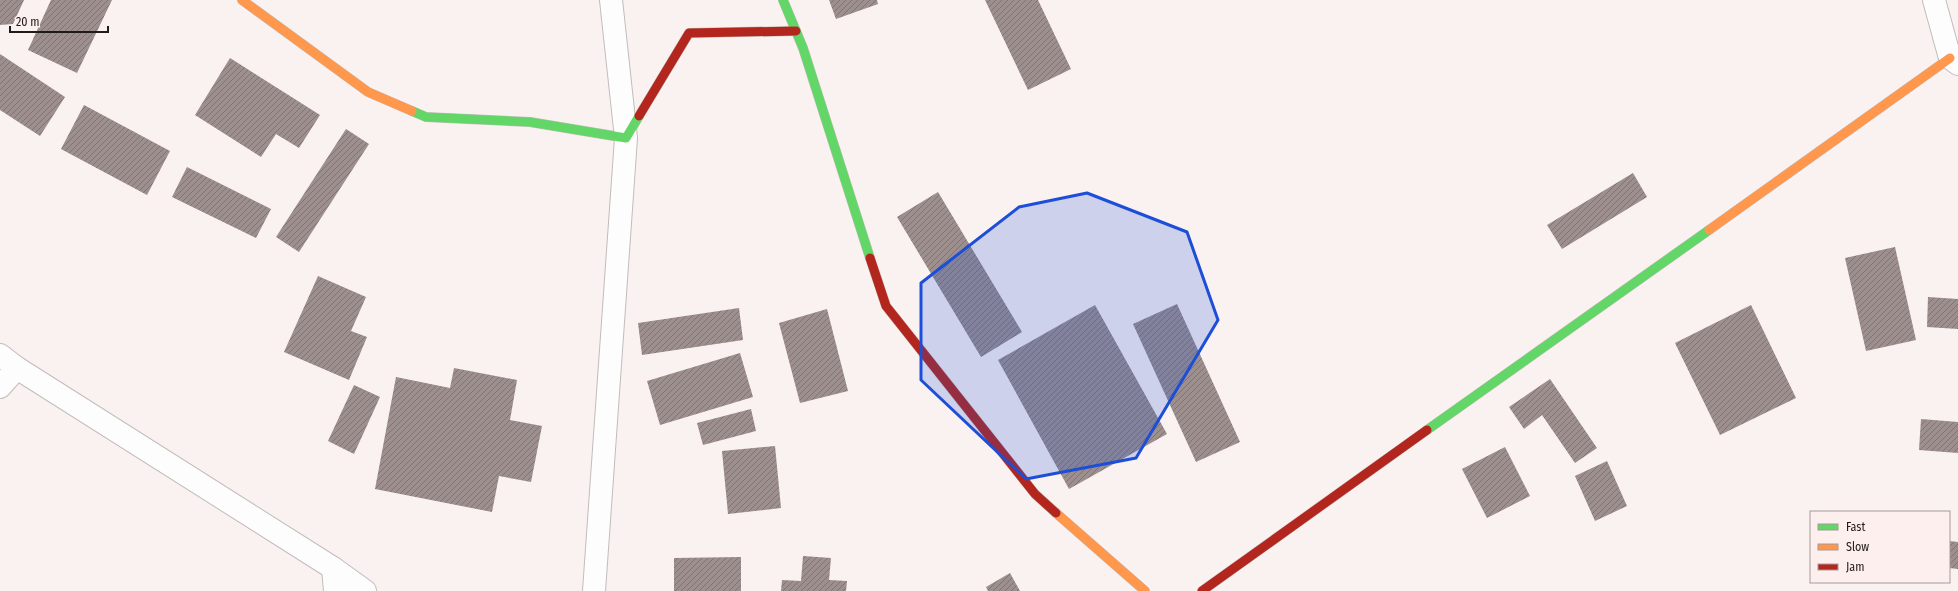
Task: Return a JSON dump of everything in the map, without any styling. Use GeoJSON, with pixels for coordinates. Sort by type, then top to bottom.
{"type":"FeatureCollection","features":[{"type":"Feature","properties":{"kind":"street"},"geometry":{"type":"LineString","coordinates":[[242,0],[368,92],[426,118],[530,122],[626,138]]}},
{"type":"Feature","properties":{"kind":"street"},"geometry":{"type":"LineString","coordinates":[[594,591],[626,138],[611,0]]}},
{"type":"Feature","properties":{"kind":"street"},"geometry":{"type":"LineString","coordinates":[[783,0],[803,48],[886,306],[1035,494],[1145,591]]}},
{"type":"Feature","properties":{"kind":"street"},"geometry":{"type":"LineString","coordinates":[[1202,591],[1954,61],[1934,0]]}},
{"type":"Feature","properties":{"kind":"street"},"geometry":{"type":"LineString","coordinates":[[626,138],[689,33],[796,31]]}},
{"type":"Feature","properties":{"kind":"street"},"geometry":{"type":"LineString","coordinates":[[0,355],[17,368],[333,568],[365,591]]}},
{"type":"Feature","properties":{"kind":"street"},"geometry":{"type":"LineString","coordinates":[[0,387],[17,368]]}},
{"type":"Feature","properties":{"kind":"street"},"geometry":{"type":"LineString","coordinates":[[333,568],[335,591]]}},
{"type":"Feature","properties":{"kind":"highlighted area"},"geometry":{"type":"Polygon","coordinates":[[[1087,193],[1187,232],[1218,320],[1136,458],[1026,479],[921,380],[921,283],[1019,207],[1087,193]]]}},
{"type":"Feature","properties":{"kind":"building"},"geometry":{"type":"Polygon","coordinates":[[[0,0],[24,0],[13,24],[0,25],[0,0]]]}},
{"type":"Feature","properties":{"kind":"building"},"geometry":{"type":"Polygon","coordinates":[[[51,0],[112,0],[77,73],[28,50],[51,0]]]}},
{"type":"Feature","properties":{"kind":"building"},"geometry":{"type":"Polygon","coordinates":[[[829,0],[877,0],[878,4],[836,19],[829,0]]]}},
{"type":"Feature","properties":{"kind":"building"},"geometry":{"type":"Polygon","coordinates":[[[985,0],[1038,0],[1071,69],[1028,90],[985,0]]]}},
{"type":"Feature","properties":{"kind":"building"},"geometry":{"type":"Polygon","coordinates":[[[0,54],[65,97],[40,136],[0,110],[0,54]]]}},
{"type":"Feature","properties":{"kind":"building"},"geometry":{"type":"Polygon","coordinates":[[[230,58],[320,115],[299,148],[276,134],[261,157],[195,115],[230,58]]]}},
{"type":"Feature","properties":{"kind":"building"},"geometry":{"type":"Polygon","coordinates":[[[84,105],[170,151],[147,195],[61,149],[84,105]]]}},
{"type":"Feature","properties":{"kind":"building"},"geometry":{"type":"Polygon","coordinates":[[[346,129],[369,144],[299,252],[276,237],[346,129]]]}},
{"type":"Feature","properties":{"kind":"building"},"geometry":{"type":"Polygon","coordinates":[[[187,167],[271,209],[256,238],[172,197],[187,167]]]}},
{"type":"Feature","properties":{"kind":"building"},"geometry":{"type":"Polygon","coordinates":[[[1633,173],[1647,197],[1562,249],[1547,225],[1633,173]]]}},
{"type":"Feature","properties":{"kind":"building"},"geometry":{"type":"Polygon","coordinates":[[[938,192],[1022,332],[981,357],[897,217],[938,192]]]}},
{"type":"Feature","properties":{"kind":"building"},"geometry":{"type":"Polygon","coordinates":[[[1895,247],[1916,340],[1866,351],[1845,258],[1895,247]]]}},
{"type":"Feature","properties":{"kind":"building"},"geometry":{"type":"Polygon","coordinates":[[[318,276],[366,297],[351,331],[367,337],[349,380],[284,352],[318,276]]]}},
{"type":"Feature","properties":{"kind":"building"},"geometry":{"type":"Polygon","coordinates":[[[1928,297],[1958,299],[1958,329],[1927,327],[1928,297]]]}},
{"type":"Feature","properties":{"kind":"building"},"geometry":{"type":"Polygon","coordinates":[[[1177,304],[1240,442],[1196,462],[1133,324],[1177,304]]]}},
{"type":"Feature","properties":{"kind":"building"},"geometry":{"type":"Polygon","coordinates":[[[1095,305],[1167,434],[1069,489],[998,360],[1095,305]]]}},
{"type":"Feature","properties":{"kind":"building"},"geometry":{"type":"Polygon","coordinates":[[[1751,305],[1796,398],[1720,435],[1675,343],[1751,305]]]}},
{"type":"Feature","properties":{"kind":"building"},"geometry":{"type":"Polygon","coordinates":[[[739,308],[743,340],[642,355],[638,323],[739,308]]]}},
{"type":"Feature","properties":{"kind":"building"},"geometry":{"type":"Polygon","coordinates":[[[827,309],[848,391],[800,403],[779,323],[827,309]]]}},
{"type":"Feature","properties":{"kind":"building"},"geometry":{"type":"Polygon","coordinates":[[[740,353],[753,397],[660,425],[647,381],[740,353]]]}},
{"type":"Feature","properties":{"kind":"building"},"geometry":{"type":"Polygon","coordinates":[[[454,368],[517,380],[510,420],[542,426],[531,482],[499,476],[492,512],[375,489],[396,377],[450,388],[454,368]]]}},
{"type":"Feature","properties":{"kind":"building"},"geometry":{"type":"Polygon","coordinates":[[[1550,379],[1597,448],[1575,463],[1542,415],[1524,429],[1509,407],[1550,379]]]}},
{"type":"Feature","properties":{"kind":"building"},"geometry":{"type":"Polygon","coordinates":[[[354,385],[380,397],[354,454],[328,441],[354,385]]]}},
{"type":"Feature","properties":{"kind":"building"},"geometry":{"type":"Polygon","coordinates":[[[751,409],[756,431],[703,445],[697,423],[751,409]]]}},
{"type":"Feature","properties":{"kind":"building"},"geometry":{"type":"Polygon","coordinates":[[[1921,419],[1958,422],[1958,453],[1919,450],[1921,419]]]}},
{"type":"Feature","properties":{"kind":"building"},"geometry":{"type":"Polygon","coordinates":[[[775,446],[781,508],[728,514],[722,451],[775,446]]]}},
{"type":"Feature","properties":{"kind":"building"},"geometry":{"type":"Polygon","coordinates":[[[1505,447],[1530,496],[1487,518],[1462,469],[1505,447]]]}},
{"type":"Feature","properties":{"kind":"building"},"geometry":{"type":"Polygon","coordinates":[[[1607,461],[1627,506],[1595,521],[1575,476],[1607,461]]]}},
{"type":"Feature","properties":{"kind":"building"},"geometry":{"type":"Polygon","coordinates":[[[1950,541],[1958,542],[1958,569],[1950,568],[1950,541]]]}},
{"type":"Feature","properties":{"kind":"building"},"geometry":{"type":"Polygon","coordinates":[[[803,556],[831,558],[829,580],[847,581],[846,591],[781,591],[782,580],[801,581],[803,556]]]}},
{"type":"Feature","properties":{"kind":"building"},"geometry":{"type":"Polygon","coordinates":[[[741,557],[741,591],[674,591],[674,558],[741,557]]]}},
{"type":"Feature","properties":{"kind":"building"},"geometry":{"type":"Polygon","coordinates":[[[1010,573],[1020,591],[988,591],[986,587],[1010,573]]]}},
{"type":"Feature","properties":{"kind":"traffic: fast"},"geometry":{"type":"LineString","coordinates":[[783,0],[803,48],[870,258]]}},
{"type":"Feature","properties":{"kind":"traffic: fast"},"geometry":{"type":"LineString","coordinates":[[412,111],[426,117],[530,122],[626,138],[639,116]]}},
{"type":"Feature","properties":{"kind":"traffic: fast"},"geometry":{"type":"LineString","coordinates":[[1427,430],[1709,230]]}},
{"type":"Feature","properties":{"kind":"traffic: slow"},"geometry":{"type":"LineString","coordinates":[[242,0],[368,92],[412,111]]}},
{"type":"Feature","properties":{"kind":"traffic: slow"},"geometry":{"type":"LineString","coordinates":[[1709,230],[1950,58]]}},
{"type":"Feature","properties":{"kind":"traffic: slow"},"geometry":{"type":"LineString","coordinates":[[1056,513],[1145,591]]}},
{"type":"Feature","properties":{"kind":"traffic: jam"},"geometry":{"type":"LineString","coordinates":[[639,116],[689,33],[796,31]]}},
{"type":"Feature","properties":{"kind":"traffic: jam"},"geometry":{"type":"LineString","coordinates":[[870,258],[886,306],[1035,494],[1056,513]]}},
{"type":"Feature","properties":{"kind":"traffic: jam"},"geometry":{"type":"LineString","coordinates":[[1202,591],[1427,430]]}}]}
